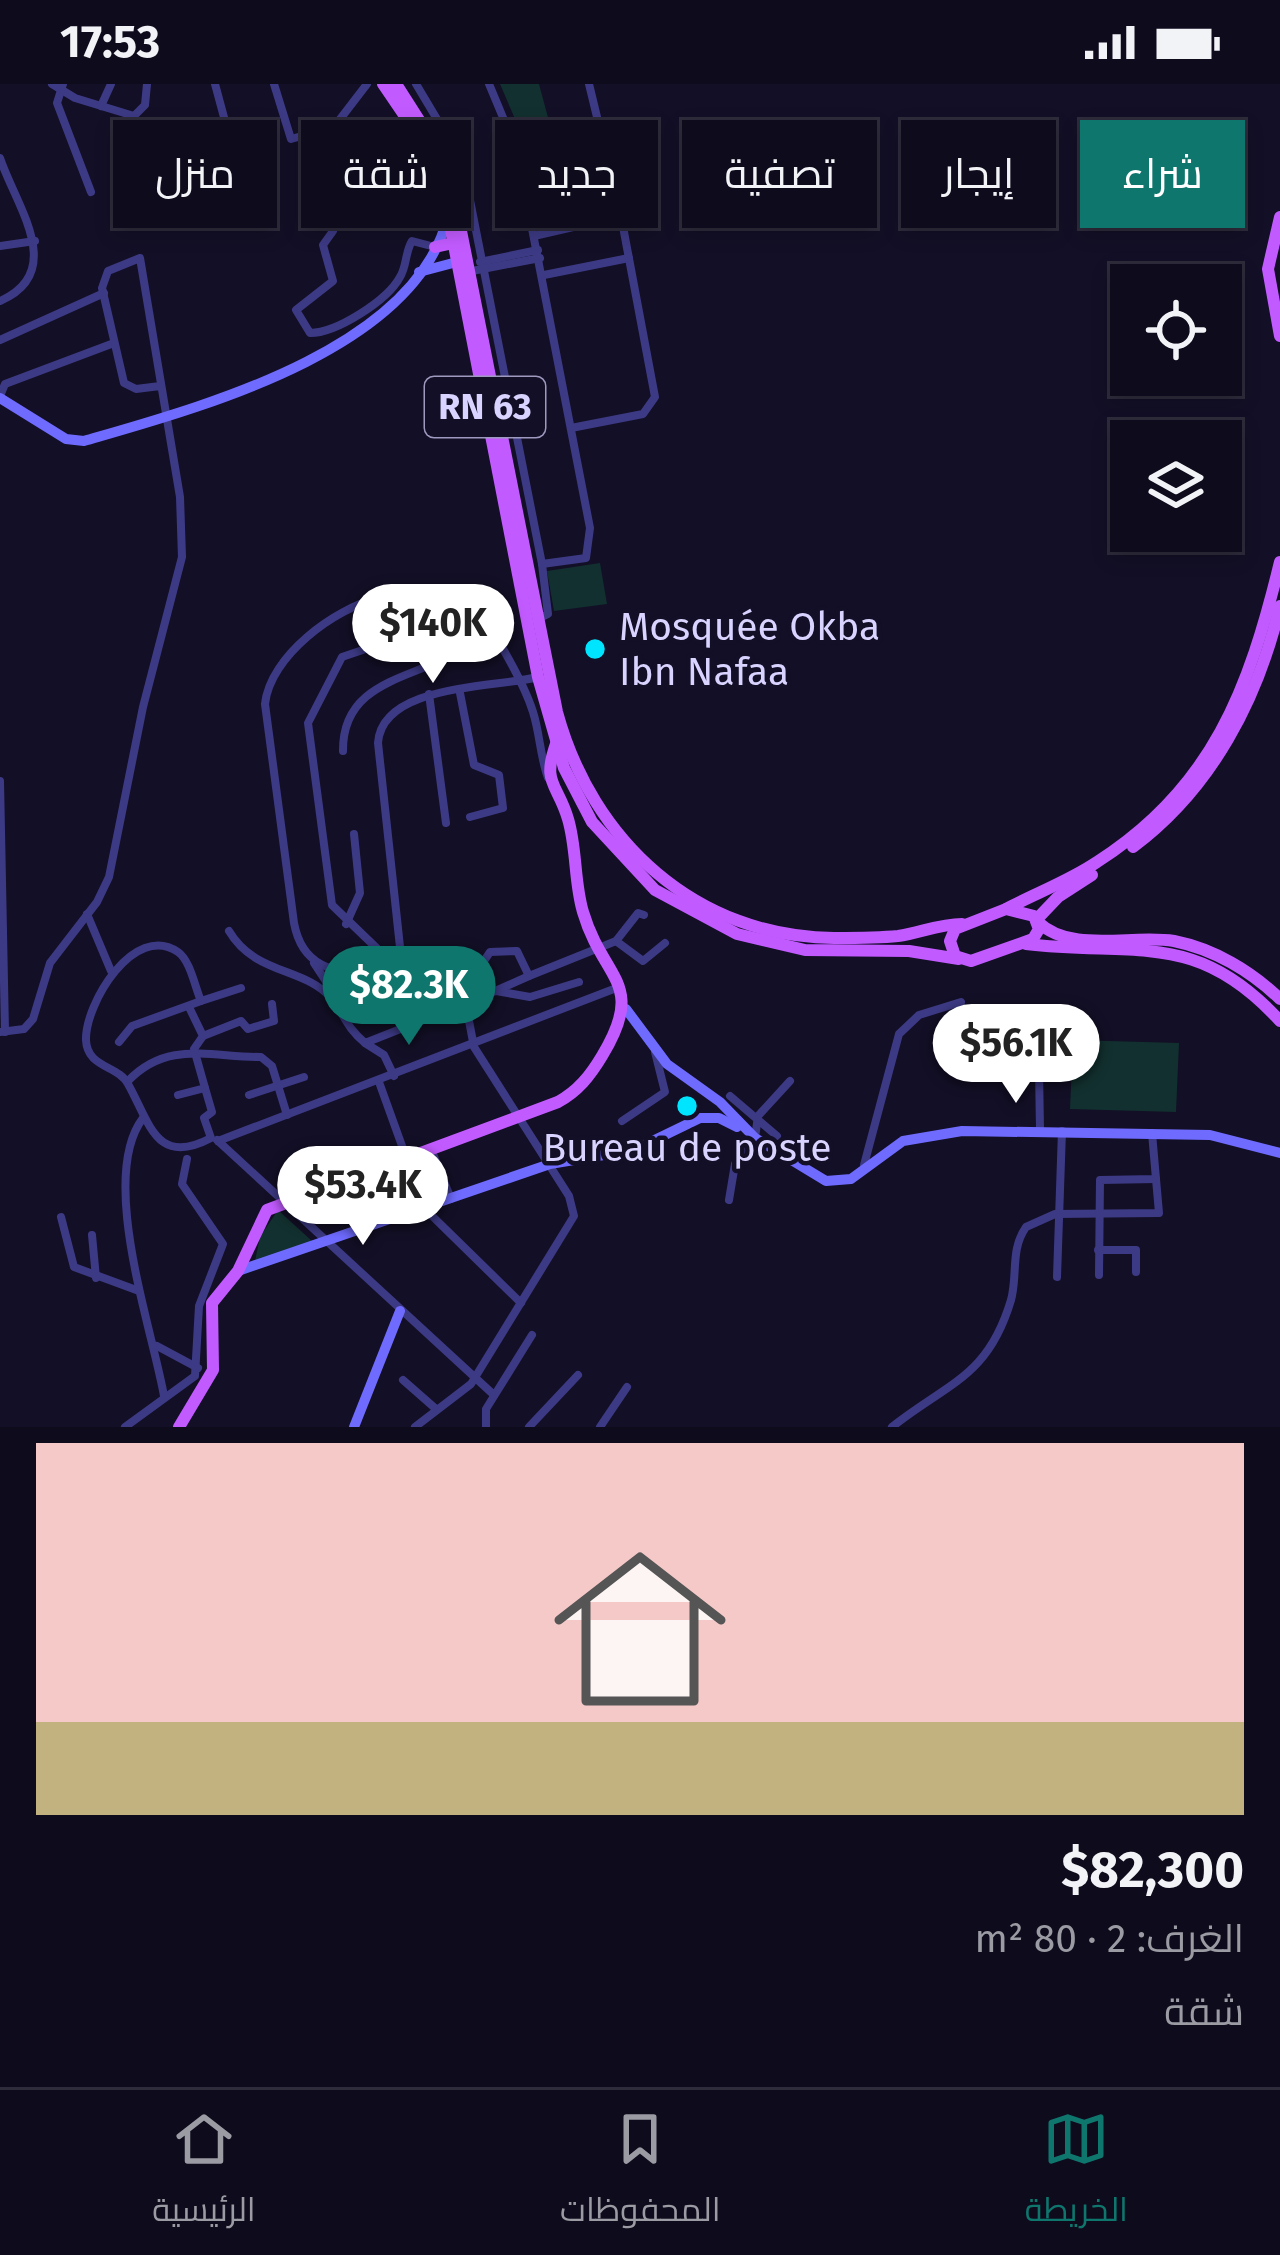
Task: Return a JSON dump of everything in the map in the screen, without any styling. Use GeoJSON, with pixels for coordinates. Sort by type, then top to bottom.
{"type":"FeatureCollection","features":[{"type":"Feature","properties":{"kind":"main road"},"geometry":{"type":"LineString","coordinates":[[382,84],[406,120]]}},
{"type":"Feature","properties":{"kind":"main road"},"geometry":{"type":"LineString","coordinates":[[396,84],[440,155],[459,244]]}},
{"type":"Feature","properties":{"kind":"main road"},"geometry":{"type":"LineString","coordinates":[[1280,217],[1268,269],[1280,336]]}},
{"type":"Feature","properties":{"kind":"main road"},"geometry":{"type":"LineString","coordinates":[[0,397],[77,442],[266,380],[335,349],[372,323],[416,274],[442,228]]}},
{"type":"Feature","properties":{"kind":"main road"},"geometry":{"type":"LineString","coordinates":[[453,228],[470,268],[561,729],[590,794],[623,842],[661,879],[705,908],[770,930],[814,937],[898,936],[962,924],[1085,874],[1148,836],[1210,768],[1251,697],[1280,605]]}},
{"type":"Feature","properties":{"kind":"main road"},"geometry":{"type":"LineString","coordinates":[[435,247],[459,244]]}},
{"type":"Feature","properties":{"kind":"main road"},"geometry":{"type":"LineString","coordinates":[[1280,244],[1280,309]]}},
{"type":"Feature","properties":{"kind":"main road"},"geometry":{"type":"LineString","coordinates":[[416,274],[470,268]]}},
{"type":"Feature","properties":{"kind":"main road","name":"RN 63"},"geometry":{"type":"LineString","coordinates":[[470,268],[538,677],[556,744]]}},
{"type":"Feature","properties":{"kind":"main road"},"geometry":{"type":"LineString","coordinates":[[1026,944],[1052,902],[1153,820],[1212,749],[1254,665],[1280,562]]}},
{"type":"Feature","properties":{"kind":"main road"},"geometry":{"type":"LineString","coordinates":[[561,729],[548,779],[568,818],[583,915],[626,1009],[668,1064],[720,1102],[754,1138]]}},
{"type":"Feature","properties":{"kind":"main road"},"geometry":{"type":"LineString","coordinates":[[556,744],[592,822],[621,858],[694,915],[782,946],[909,951],[971,961],[1026,944],[1155,950],[1196,959],[1249,987],[1280,1021]]}},
{"type":"Feature","properties":{"kind":"main road"},"geometry":{"type":"LineString","coordinates":[[548,779],[553,770],[564,769]]}},
{"type":"Feature","properties":{"kind":"main road"},"geometry":{"type":"LineString","coordinates":[[1052,902],[1052,924],[1068,939]]}},
{"type":"Feature","properties":{"kind":"main road"},"geometry":{"type":"LineString","coordinates":[[1006,909],[1025,909],[1068,939],[1189,945],[1232,962],[1280,999]]}},
{"type":"Feature","properties":{"kind":"main road"},"geometry":{"type":"LineString","coordinates":[[959,958],[950,941],[962,924]]}},
{"type":"Feature","properties":{"kind":"main road"},"geometry":{"type":"LineString","coordinates":[[909,951],[942,947],[946,934],[936,926]]}},
{"type":"Feature","properties":{"kind":"main road"},"geometry":{"type":"LineString","coordinates":[[178,1427],[213,1370],[212,1304],[238,1271],[260,1218],[283,1202],[575,1093],[595,1069],[626,1009]]}},
{"type":"Feature","properties":{"kind":"main road"},"geometry":{"type":"LineString","coordinates":[[238,1271],[328,1245],[550,1164],[634,1150],[706,1117],[725,1120],[826,1180],[846,1180],[890,1146],[935,1133],[1040,1129],[1210,1135],[1280,1153]]}},
{"type":"Feature","properties":{"kind":"main road"},"geometry":{"type":"LineString","coordinates":[[357,1427],[382,1349],[400,1311]]}},
{"type":"Feature","properties":{"kind":"street"},"geometry":{"type":"LineString","coordinates":[[100,106],[111,84]]}},
{"type":"Feature","properties":{"kind":"street"},"geometry":{"type":"LineString","coordinates":[[91,192],[57,103],[58,86],[134,116],[145,105],[147,84]]}},
{"type":"Feature","properties":{"kind":"street"},"geometry":{"type":"LineString","coordinates":[[214,84],[224,120]]}},
{"type":"Feature","properties":{"kind":"street"},"geometry":{"type":"LineString","coordinates":[[274,84],[291,139],[334,127],[367,84]]}},
{"type":"Feature","properties":{"kind":"street"},"geometry":{"type":"LineString","coordinates":[[416,84],[456,151],[470,268],[542,564],[548,614],[538,620]]}},
{"type":"Feature","properties":{"kind":"street"},"geometry":{"type":"LineString","coordinates":[[489,84],[518,151],[591,548],[581,560],[542,564]]}},
{"type":"Feature","properties":{"kind":"street"},"geometry":{"type":"LineString","coordinates":[[589,84],[598,120]]}},
{"type":"Feature","properties":{"kind":"street"},"geometry":{"type":"LineString","coordinates":[[0,160],[34,241],[31,274],[0,301]]}},
{"type":"Feature","properties":{"kind":"street"},"geometry":{"type":"LineString","coordinates":[[534,236],[569,228]]}},
{"type":"Feature","properties":{"kind":"street"},"geometry":{"type":"LineString","coordinates":[[571,428],[643,414],[653,402],[623,228]]}},
{"type":"Feature","properties":{"kind":"street"},"geometry":{"type":"LineString","coordinates":[[332,231],[323,245],[332,281],[295,314],[314,334],[364,309],[394,286],[412,241],[435,247]]}},
{"type":"Feature","properties":{"kind":"street"},"geometry":{"type":"LineString","coordinates":[[0,246],[34,241]]}},
{"type":"Feature","properties":{"kind":"street"},"geometry":{"type":"LineString","coordinates":[[470,268],[539,254]]}},
{"type":"Feature","properties":{"kind":"street"},"geometry":{"type":"LineString","coordinates":[[544,275],[629,257]]}},
{"type":"Feature","properties":{"kind":"street"},"geometry":{"type":"LineString","coordinates":[[0,781],[3,1032],[24,1029],[33,1019],[50,963],[87,914],[110,871],[147,689],[182,557],[180,497],[140,258],[108,271],[104,292],[124,383],[136,389],[160,386]]}},
{"type":"Feature","properties":{"kind":"street"},"geometry":{"type":"LineString","coordinates":[[0,340],[104,292]]}},
{"type":"Feature","properties":{"kind":"street"},"geometry":{"type":"LineString","coordinates":[[0,397],[5,384],[114,343]]}},
{"type":"Feature","properties":{"kind":"street"},"geometry":{"type":"LineString","coordinates":[[331,998],[333,992],[299,947],[266,693],[298,648],[350,610],[385,597],[475,603],[534,715],[548,779]]}},
{"type":"Feature","properties":{"kind":"street"},"geometry":{"type":"LineString","coordinates":[[426,599],[426,619]]}},
{"type":"Feature","properties":{"kind":"street"},"geometry":{"type":"LineString","coordinates":[[391,962],[346,924],[332,905],[308,723],[342,657],[395,639],[446,600]]}},
{"type":"Feature","properties":{"kind":"street"},"geometry":{"type":"LineString","coordinates":[[344,751],[350,721],[372,692],[463,645],[482,616]]}},
{"type":"Feature","properties":{"kind":"street"},"geometry":{"type":"LineString","coordinates":[[314,963],[367,975],[391,962],[401,940],[379,733],[394,711],[429,694],[460,693],[538,677]]}},
{"type":"Feature","properties":{"kind":"street"},"geometry":{"type":"LineString","coordinates":[[460,693],[474,765],[499,775],[503,808],[470,817]]}},
{"type":"Feature","properties":{"kind":"street"},"geometry":{"type":"LineString","coordinates":[[429,694],[446,823]]}},
{"type":"Feature","properties":{"kind":"street"},"geometry":{"type":"LineString","coordinates":[[346,924],[360,893],[354,834]]}},
{"type":"Feature","properties":{"kind":"street"},"geometry":{"type":"LineString","coordinates":[[365,1043],[616,941],[638,913],[644,915]]}},
{"type":"Feature","properties":{"kind":"street"},"geometry":{"type":"LineString","coordinates":[[87,914],[111,971]]}},
{"type":"Feature","properties":{"kind":"street"},"geometry":{"type":"LineString","coordinates":[[230,932],[241,951],[331,998],[344,1024],[384,1055],[394,1076]]}},
{"type":"Feature","properties":{"kind":"street"},"geometry":{"type":"LineString","coordinates":[[616,941],[643,961],[665,943]]}},
{"type":"Feature","properties":{"kind":"street"},"geometry":{"type":"LineString","coordinates":[[201,1001],[183,955],[173,949],[145,951],[111,971],[87,1016],[86,1045],[98,1064],[128,1081],[143,1118],[172,1148],[188,1149],[379,1082],[619,987]]}},
{"type":"Feature","properties":{"kind":"street"},"geometry":{"type":"LineString","coordinates":[[484,996],[484,962],[490,952],[517,951],[529,976]]}},
{"type":"Feature","properties":{"kind":"street"},"geometry":{"type":"LineString","coordinates":[[418,1426],[474,1378],[574,1216],[550,1164],[474,1047],[465,1000],[456,990],[452,958]]}},
{"type":"Feature","properties":{"kind":"street"},"geometry":{"type":"LineString","coordinates":[[496,991],[530,997],[579,982]]}},
{"type":"Feature","properties":{"kind":"street"},"geometry":{"type":"LineString","coordinates":[[119,1042],[132,1026],[241,988]]}},
{"type":"Feature","properties":{"kind":"street"},"geometry":{"type":"LineString","coordinates":[[864,1165],[898,1034],[919,1016],[961,1003]]}},
{"type":"Feature","properties":{"kind":"street"},"geometry":{"type":"LineString","coordinates":[[128,1081],[154,1059],[194,1049],[203,1036],[241,1021],[248,1029],[274,1021],[272,1004]]}},
{"type":"Feature","properties":{"kind":"street"},"geometry":{"type":"LineString","coordinates":[[189,1007],[203,1036]]}},
{"type":"Feature","properties":{"kind":"street"},"geometry":{"type":"LineString","coordinates":[[622,1121],[665,1092],[652,1043]]}},
{"type":"Feature","properties":{"kind":"street"},"geometry":{"type":"LineString","coordinates":[[194,1049],[207,1056],[266,1058],[287,1115]]}},
{"type":"Feature","properties":{"kind":"street"},"geometry":{"type":"LineString","coordinates":[[194,1049],[212,1112],[204,1118],[215,1139],[494,1395]]}},
{"type":"Feature","properties":{"kind":"street"},"geometry":{"type":"LineString","coordinates":[[1039,1070],[1040,1129]]}},
{"type":"Feature","properties":{"kind":"street"},"geometry":{"type":"LineString","coordinates":[[250,1095],[304,1077]]}},
{"type":"Feature","properties":{"kind":"street"},"geometry":{"type":"LineString","coordinates":[[729,1200],[734,1164],[754,1138],[757,1122],[790,1081]]}},
{"type":"Feature","properties":{"kind":"street"},"geometry":{"type":"LineString","coordinates":[[379,1082],[406,1157]]}},
{"type":"Feature","properties":{"kind":"street"},"geometry":{"type":"LineString","coordinates":[[178,1095],[205,1088]]}},
{"type":"Feature","properties":{"kind":"street"},"geometry":{"type":"LineString","coordinates":[[730,1096],[777,1136]]}},
{"type":"Feature","properties":{"kind":"street"},"geometry":{"type":"LineString","coordinates":[[143,1118],[128,1161],[141,1292],[164,1396]]}},
{"type":"Feature","properties":{"kind":"street"},"geometry":{"type":"LineString","coordinates":[[1057,1277],[1055,1214],[1063,1130]]}},
{"type":"Feature","properties":{"kind":"street"},"geometry":{"type":"LineString","coordinates":[[892,1427],[980,1366],[1010,1302],[1022,1232],[1032,1222],[1055,1214],[1159,1214],[1152,1132]]}},
{"type":"Feature","properties":{"kind":"street"},"geometry":{"type":"LineString","coordinates":[[431,1147],[451,1199]]}},
{"type":"Feature","properties":{"kind":"street"},"geometry":{"type":"LineString","coordinates":[[125,1427],[164,1396],[190,1383],[198,1368],[197,1313],[223,1244],[185,1191],[181,1177],[187,1159]]}},
{"type":"Feature","properties":{"kind":"street"},"geometry":{"type":"LineString","coordinates":[[380,1166],[399,1218]]}},
{"type":"Feature","properties":{"kind":"street"},"geometry":{"type":"LineString","coordinates":[[1099,1275],[1100,1180],[1156,1179]]}},
{"type":"Feature","properties":{"kind":"street"},"geometry":{"type":"LineString","coordinates":[[423,1208],[521,1303]]}},
{"type":"Feature","properties":{"kind":"street"},"geometry":{"type":"LineString","coordinates":[[61,1217],[72,1265],[141,1292]]}},
{"type":"Feature","properties":{"kind":"street"},"geometry":{"type":"LineString","coordinates":[[92,1235],[96,1278]]}},
{"type":"Feature","properties":{"kind":"street"},"geometry":{"type":"LineString","coordinates":[[1098,1250],[1136,1250],[1136,1272]]}},
{"type":"Feature","properties":{"kind":"street"},"geometry":{"type":"LineString","coordinates":[[209,1282],[228,1268],[238,1271]]}},
{"type":"Feature","properties":{"kind":"street"},"geometry":{"type":"LineString","coordinates":[[486,1427],[484,1413],[532,1335]]}},
{"type":"Feature","properties":{"kind":"street"},"geometry":{"type":"LineString","coordinates":[[155,1346],[198,1368]]}},
{"type":"Feature","properties":{"kind":"street"},"geometry":{"type":"LineString","coordinates":[[529,1427],[578,1375]]}},
{"type":"Feature","properties":{"kind":"street"},"geometry":{"type":"LineString","coordinates":[[403,1380],[436,1409]]}},
{"type":"Feature","properties":{"kind":"street"},"geometry":{"type":"LineString","coordinates":[[600,1427],[627,1387]]}},
{"type":"Feature","properties":{"kind":"green space"},"geometry":{"type":"Polygon","coordinates":[[[500,84],[539,84],[549,120],[515,120],[500,84]]]}},
{"type":"Feature","properties":{"kind":"green space"},"geometry":{"type":"Polygon","coordinates":[[[600,563],[607,604],[554,611],[547,571],[600,563]]]}},
{"type":"Feature","properties":{"kind":"green space"},"geometry":{"type":"Polygon","coordinates":[[[1073,1040],[1179,1043],[1176,1112],[1070,1109],[1073,1040]]]}},
{"type":"Feature","properties":{"kind":"green space"},"geometry":{"type":"Polygon","coordinates":[[[428,1152],[443,1194],[399,1209],[384,1167],[428,1152]]]}},
{"type":"Feature","properties":{"kind":"green space"},"geometry":{"type":"Polygon","coordinates":[[[278,1210],[313,1242],[255,1261],[260,1237],[278,1210]]]}},
{"type":"Feature","properties":{"kind":"place","name":"Mosquée Okba Ibn Nafaa"},"geometry":{"type":"Point","coordinates":[595,649]}},
{"type":"Feature","properties":{"kind":"place","name":"Bureau de poste"},"geometry":{"type":"Point","coordinates":[687,1106]}}]}
